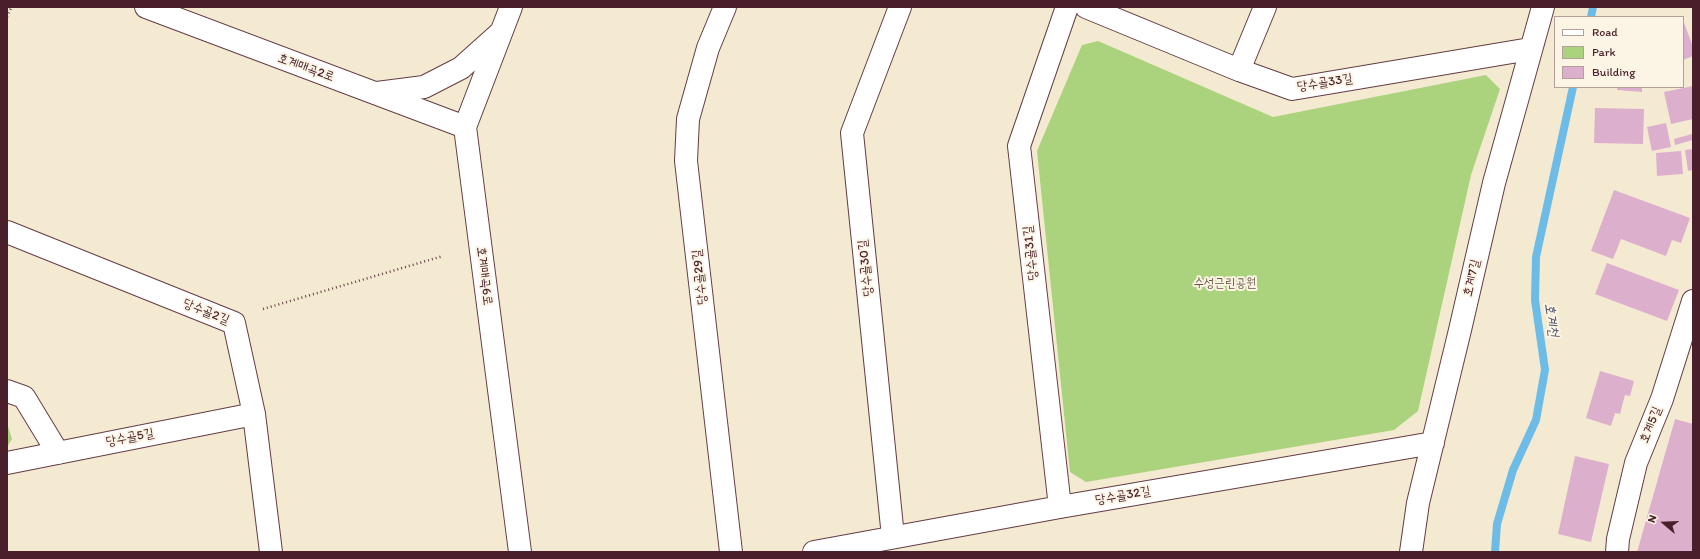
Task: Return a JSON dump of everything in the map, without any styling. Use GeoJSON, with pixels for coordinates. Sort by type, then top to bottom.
{"type":"FeatureCollection","features":[{"type":"Feature","properties":{"kind":"street","name":"호계매곡2로"},"geometry":{"type":"LineString","coordinates":[[146,7],[465,127]]}},
{"type":"Feature","properties":{"kind":"street","name":"호계매곡6로"},"geometry":{"type":"LineString","coordinates":[[512,7],[465,127],[520,552]]}},
{"type":"Feature","properties":{"kind":"street","name":"당수골29길"},"geometry":{"type":"LineString","coordinates":[[725,7],[708,48],[688,120],[686,161],[731,552]]}},
{"type":"Feature","properties":{"kind":"street","name":"당수골30길"},"geometry":{"type":"LineString","coordinates":[[893,537],[852,133],[900,7]]}},
{"type":"Feature","properties":{"kind":"street","name":"당수골31길"},"geometry":{"type":"LineString","coordinates":[[1060,506],[1019,146],[1067,7]]}},
{"type":"Feature","properties":{"kind":"street","name":"당수골33길"},"geometry":{"type":"LineString","coordinates":[[1086,7],[1239,70],[1292,89],[1530,49]]}},
{"type":"Feature","properties":{"kind":"street"},"geometry":{"type":"LineString","coordinates":[[1239,70],[1265,7]]}},
{"type":"Feature","properties":{"kind":"street","name":"호계7길"},"geometry":{"type":"LineString","coordinates":[[1411,552],[1418,503],[1494,183],[1530,49],[1543,7]]}},
{"type":"Feature","properties":{"kind":"street"},"geometry":{"type":"LineString","coordinates":[[374,93],[424,87],[461,68],[502,32]]}},
{"type":"Feature","properties":{"kind":"street","name":"당수골2길"},"geometry":{"type":"LineString","coordinates":[[7,232],[234,323],[254,414],[270,552]]}},
{"type":"Feature","properties":{"kind":"street","name":"호계5길"},"geometry":{"type":"LineString","coordinates":[[1617,552],[1618,539],[1636,463],[1662,399],[1693,300]]}},
{"type":"Feature","properties":{"kind":"street"},"geometry":{"type":"LineString","coordinates":[[7,391],[24,397],[58,453]]}},
{"type":"Feature","properties":{"kind":"street","name":"당수골5길"},"geometry":{"type":"LineString","coordinates":[[7,463],[254,414]]}},
{"type":"Feature","properties":{"kind":"street","name":"당수골32길"},"geometry":{"type":"LineString","coordinates":[[814,552],[1060,506],[1433,443]]}},
{"type":"Feature","properties":{"kind":"path"},"geometry":{"type":"LineString","coordinates":[[7,17],[11,8]]}},
{"type":"Feature","properties":{"kind":"path"},"geometry":{"type":"LineString","coordinates":[[263,309],[443,256]]}},
{"type":"Feature","properties":{"kind":"green space","name":"수성근린공원"},"geometry":{"type":"Polygon","coordinates":[[[1098,41],[1273,117],[1486,75],[1500,89],[1471,175],[1418,411],[1394,430],[1086,482],[1070,472],[1037,151],[1082,45],[1098,41]]]}},
{"type":"Feature","properties":{"kind":"green space"},"geometry":{"type":"Polygon","coordinates":[[[7,423],[12,439],[7,447],[7,423]]]}},
{"type":"Feature","properties":{"kind":"building"},"geometry":{"type":"Polygon","coordinates":[[[1684,23],[1693,47],[1693,56],[1684,60],[1684,23]]]}},
{"type":"Feature","properties":{"kind":"building"},"geometry":{"type":"Polygon","coordinates":[[[1693,86],[1693,119],[1671,124],[1664,92],[1693,86]]]}},
{"type":"Feature","properties":{"kind":"building"},"geometry":{"type":"Polygon","coordinates":[[[1617,88],[1642,88],[1642,92],[1617,90],[1617,88]]]}},
{"type":"Feature","properties":{"kind":"building"},"geometry":{"type":"Polygon","coordinates":[[[1595,108],[1644,109],[1643,144],[1594,143],[1595,108]]]}},
{"type":"Feature","properties":{"kind":"building"},"geometry":{"type":"Polygon","coordinates":[[[1666,123],[1671,147],[1652,151],[1647,127],[1666,123]]]}},
{"type":"Feature","properties":{"kind":"building"},"geometry":{"type":"Polygon","coordinates":[[[1692,134],[1693,140],[1675,145],[1674,139],[1692,134]]]}},
{"type":"Feature","properties":{"kind":"building"},"geometry":{"type":"Polygon","coordinates":[[[1693,149],[1693,170],[1688,171],[1685,150],[1693,149]]]}},
{"type":"Feature","properties":{"kind":"building"},"geometry":{"type":"Polygon","coordinates":[[[1681,151],[1683,174],[1657,176],[1656,153],[1681,151]]]}},
{"type":"Feature","properties":{"kind":"building"},"geometry":{"type":"Polygon","coordinates":[[[1614,190],[1690,218],[1681,243],[1672,240],[1666,256],[1621,239],[1613,259],[1591,251],[1614,190]]]}},
{"type":"Feature","properties":{"kind":"building"},"geometry":{"type":"Polygon","coordinates":[[[1607,263],[1679,290],[1667,321],[1595,294],[1607,263]]]}},
{"type":"Feature","properties":{"kind":"building"},"geometry":{"type":"Polygon","coordinates":[[[1600,371],[1634,381],[1630,396],[1625,395],[1620,414],[1615,413],[1611,426],[1586,418],[1600,371]]]}},
{"type":"Feature","properties":{"kind":"building"},"geometry":{"type":"Polygon","coordinates":[[[1675,419],[1693,424],[1693,552],[1637,552],[1675,419]]]}},
{"type":"Feature","properties":{"kind":"building"},"geometry":{"type":"Polygon","coordinates":[[[1575,456],[1609,464],[1591,542],[1558,534],[1575,456]]]}},
{"type":"Feature","properties":{"kind":"waterway","name":"호계천"},"geometry":{"type":"LineString","coordinates":[[1591,16],[1593,7]]}},
{"type":"Feature","properties":{"kind":"waterway","name":"호계천"},"geometry":{"type":"LineString","coordinates":[[1495,552],[1497,524],[1513,470],[1536,420],[1545,370],[1535,300],[1536,257],[1573,88]]}}]}
